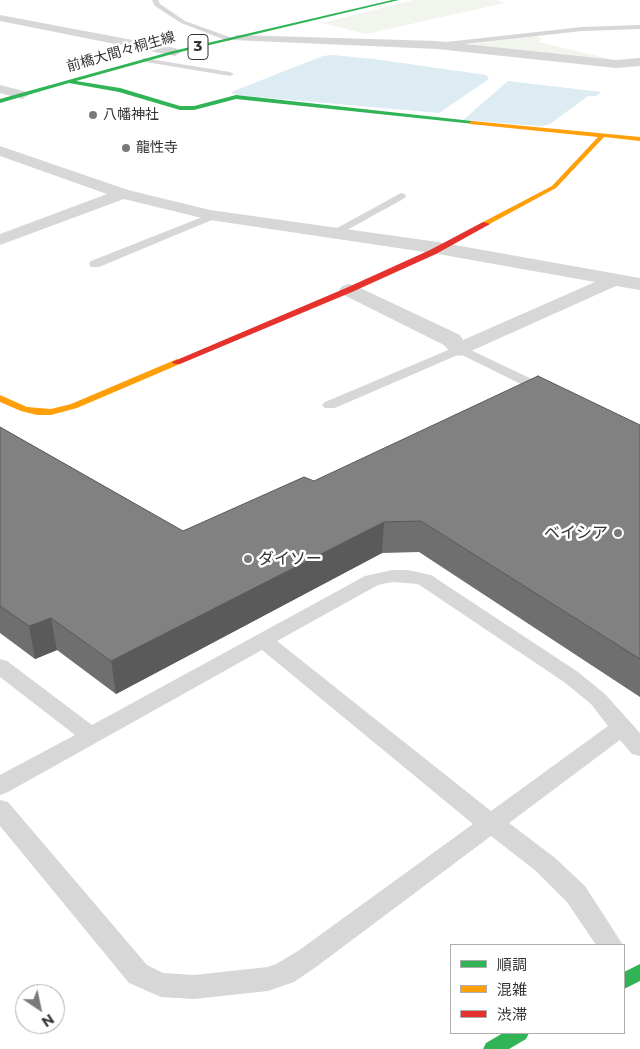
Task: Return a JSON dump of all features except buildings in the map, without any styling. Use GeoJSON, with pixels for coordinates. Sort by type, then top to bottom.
{"type":"FeatureCollection","features":[{"type":"Feature","properties":{"kind":"street","name":"前橋大間々桐生線"},"geometry":{"type":"LineString","coordinates":[[0,101],[175,52],[389,1]]}},
{"type":"Feature","properties":{"kind":"street"},"geometry":{"type":"LineString","coordinates":[[0,18],[175,52]]}},
{"type":"Feature","properties":{"kind":"street"},"geometry":{"type":"LineString","coordinates":[[234,38],[437,45],[616,64],[640,62]]}},
{"type":"Feature","properties":{"kind":"street"},"geometry":{"type":"LineString","coordinates":[[69,82],[120,90],[180,108],[194,108],[236,97],[429,119],[640,139]]}},
{"type":"Feature","properties":{"kind":"street"},"geometry":{"type":"LineString","coordinates":[[0,89],[22,95]]}},
{"type":"Feature","properties":{"kind":"street"},"geometry":{"type":"LineString","coordinates":[[0,398],[24,409],[37,412],[51,412],[74,406],[349,290],[438,248],[554,186],[603,135]]}},
{"type":"Feature","properties":{"kind":"street"},"geometry":{"type":"LineString","coordinates":[[0,151],[123,194],[215,215],[438,248],[640,284]]}},
{"type":"Feature","properties":{"kind":"street"},"geometry":{"type":"LineString","coordinates":[[0,240],[123,194]]}},
{"type":"Feature","properties":{"kind":"street"},"geometry":{"type":"LineString","coordinates":[[349,290],[452,340],[460,349],[604,285],[612,279]]}},
{"type":"Feature","properties":{"kind":"street"},"geometry":{"type":"LineString","coordinates":[[492,1049],[518,1034]]}},
{"type":"Feature","properties":{"kind":"lane"},"geometry":{"type":"LineString","coordinates":[[155,0],[157,6],[184,22],[234,38]]}},
{"type":"Feature","properties":{"kind":"lane"},"geometry":{"type":"LineString","coordinates":[[437,45],[582,29],[640,27]]}},
{"type":"Feature","properties":{"kind":"lane"},"geometry":{"type":"LineString","coordinates":[[146,60],[230,74]]}},
{"type":"Feature","properties":{"kind":"lane"},"geometry":{"type":"LineString","coordinates":[[334,233],[401,196]]}},
{"type":"Feature","properties":{"kind":"lane"},"geometry":{"type":"LineString","coordinates":[[95,264],[215,215]]}},
{"type":"Feature","properties":{"kind":"lane"},"geometry":{"type":"LineString","coordinates":[[330,404],[460,349],[563,400]]}},
{"type":"Feature","properties":{"kind":"lane"},"geometry":{"type":"LineString","coordinates":[[0,786],[372,580],[392,576],[424,579],[571,677],[598,699],[640,748]]}},
{"type":"Feature","properties":{"kind":"lane"},"geometry":{"type":"LineString","coordinates":[[262,640],[466,807],[519,843],[545,864],[576,894],[609,944]]}},
{"type":"Feature","properties":{"kind":"lane"},"geometry":{"type":"LineString","coordinates":[[0,666],[90,736]]}},
{"type":"Feature","properties":{"kind":"lane"},"geometry":{"type":"LineString","coordinates":[[0,809],[138,974],[161,985],[194,987],[268,979],[285,973],[307,959],[622,727]]}},
{"type":"Feature","properties":{"kind":"shaded area"},"geometry":{"type":"Polygon","coordinates":[[[413,0],[496,0],[505,3],[366,34],[322,23],[413,0]]]}},
{"type":"Feature","properties":{"kind":"shaded area"},"geometry":{"type":"Polygon","coordinates":[[[537,36],[542,39],[538,42],[623,62],[451,46],[537,36]]]}},
{"type":"Feature","properties":{"kind":"shaded area"},"geometry":{"type":"Polygon","coordinates":[[[332,55],[486,75],[489,79],[439,113],[236,95],[231,92],[323,56],[332,55]]]}},
{"type":"Feature","properties":{"kind":"shaded area"},"geometry":{"type":"Polygon","coordinates":[[[508,81],[601,92],[596,96],[588,96],[550,124],[541,126],[463,120],[508,81]]]}},
{"type":"Feature","properties":{"kind":"traffic: fast"},"geometry":{"type":"LineString","coordinates":[[0,101],[175,52],[397,0]]}},
{"type":"Feature","properties":{"kind":"traffic: fast"},"geometry":{"type":"LineString","coordinates":[[69,82],[120,90],[180,108],[194,108],[236,97],[472,123]]}},
{"type":"Feature","properties":{"kind":"traffic: fast"},"geometry":{"type":"LineString","coordinates":[[625,980],[640,972]]}},
{"type":"Feature","properties":{"kind":"traffic: fast"},"geometry":{"type":"LineString","coordinates":[[492,1049],[518,1034]]}},
{"type":"Feature","properties":{"kind":"traffic: slow"},"geometry":{"type":"LineString","coordinates":[[472,123],[640,139]]}},
{"type":"Feature","properties":{"kind":"traffic: slow"},"geometry":{"type":"LineString","coordinates":[[486,224],[554,187],[603,135]]}},
{"type":"Feature","properties":{"kind":"traffic: slow"},"geometry":{"type":"LineString","coordinates":[[0,398],[24,409],[37,412],[51,412],[74,406],[177,362]]}},
{"type":"Feature","properties":{"kind":"traffic: jam"},"geometry":{"type":"LineString","coordinates":[[177,362],[349,290],[433,252],[486,224]]}},
{"type":"Feature","properties":{"kind":"place","name":"八幡神社"},"geometry":{"type":"Point","coordinates":[93,115]}},
{"type":"Feature","properties":{"kind":"place","name":"龍性寺"},"geometry":{"type":"Point","coordinates":[126,148]}},
{"type":"Feature","properties":{"kind":"place","name":"ベイシア"},"geometry":{"type":"Point","coordinates":[618,533]}},
{"type":"Feature","properties":{"kind":"place","name":"ダイソー"},"geometry":{"type":"Point","coordinates":[248,559]}}]}
